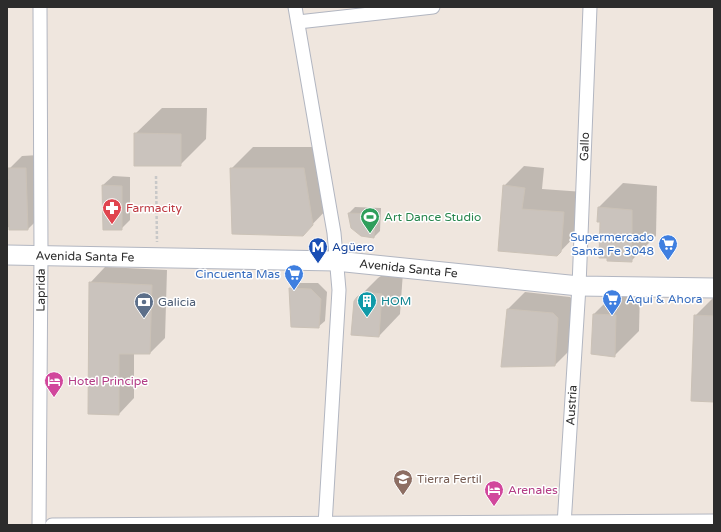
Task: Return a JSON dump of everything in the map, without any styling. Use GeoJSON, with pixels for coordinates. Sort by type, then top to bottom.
{"type":"FeatureCollection","features":[{"type":"Feature","properties":{"kind":"main road","name":"Avenida Santa Fe"},"geometry":{"type":"LineString","coordinates":[[7,255],[336,261],[578,286],[714,288]]}},
{"type":"Feature","properties":{"kind":"street","name":"Laprida"},"geometry":{"type":"LineString","coordinates":[[39,525],[41,255],[40,7]]}},
{"type":"Feature","properties":{"kind":"street"},"geometry":{"type":"LineString","coordinates":[[295,7],[334,233],[339,290],[325,524]]}},
{"type":"Feature","properties":{"kind":"street"},"geometry":{"type":"LineString","coordinates":[[298,22],[433,7]]}},
{"type":"Feature","properties":{"kind":"street","name":"Gallo"},"geometry":{"type":"LineString","coordinates":[[578,286],[590,7]]}},
{"type":"Feature","properties":{"kind":"street","name":"Austria"},"geometry":{"type":"LineString","coordinates":[[564,524],[578,286]]}},
{"type":"Feature","properties":{"kind":"street"},"geometry":{"type":"LineString","coordinates":[[52,525],[564,524],[714,521]]}},
{"type":"Feature","properties":{"kind":"path"},"geometry":{"type":"LineString","coordinates":[[156,176],[157,257]]}},
{"type":"Feature","properties":{"kind":"building"},"geometry":{"type":"Polygon","coordinates":[[[134,133],[181,134],[181,166],[134,166],[134,133]]]}},
{"type":"Feature","properties":{"kind":"building"},"geometry":{"type":"Polygon","coordinates":[[[8,168],[26,168],[28,230],[9,230],[8,168]]]}},
{"type":"Feature","properties":{"kind":"building"},"geometry":{"type":"Polygon","coordinates":[[[230,168],[304,168],[313,225],[303,236],[232,234],[230,168]]]}},
{"type":"Feature","properties":{"kind":"building"},"geometry":{"type":"Polygon","coordinates":[[[102,185],[122,186],[122,230],[103,230],[102,185]]]}},
{"type":"Feature","properties":{"kind":"building"},"geometry":{"type":"Polygon","coordinates":[[[503,185],[525,188],[522,209],[564,212],[561,252],[557,256],[498,251],[503,185]]]}},
{"type":"Feature","properties":{"kind":"building"},"geometry":{"type":"Polygon","coordinates":[[[598,207],[632,210],[632,262],[607,261],[607,258],[599,258],[600,222],[597,222],[598,207]]]}},
{"type":"Feature","properties":{"kind":"building"},"geometry":{"type":"Polygon","coordinates":[[[348,213],[375,214],[374,238],[361,236],[351,228],[348,213]]]}},
{"type":"Feature","properties":{"kind":"building"},"geometry":{"type":"Polygon","coordinates":[[[89,282],[152,285],[150,354],[119,354],[119,415],[88,414],[89,282]]]}},
{"type":"Feature","properties":{"kind":"building"},"geometry":{"type":"Polygon","coordinates":[[[289,288],[311,289],[321,299],[319,328],[291,327],[289,288]]]}},
{"type":"Feature","properties":{"kind":"building","name":"HOM"},"geometry":{"type":"Polygon","coordinates":[[[365,292],[382,294],[379,337],[351,335],[354,301],[365,292]]]}},
{"type":"Feature","properties":{"kind":"building"},"geometry":{"type":"Polygon","coordinates":[[[507,309],[553,313],[558,318],[555,366],[501,367],[507,309]]]}},
{"type":"Feature","properties":{"kind":"building"},"geometry":{"type":"Polygon","coordinates":[[[593,314],[616,315],[615,357],[591,354],[593,314]]]}},
{"type":"Feature","properties":{"kind":"building"},"geometry":{"type":"Polygon","coordinates":[[[694,315],[714,316],[714,402],[691,401],[694,315]]]}},
{"type":"Feature","properties":{"kind":"place","name":"Farmacity"},"geometry":{"type":"Point","coordinates":[112,225]}},
{"type":"Feature","properties":{"kind":"place","name":"Art Dance Studio"},"geometry":{"type":"Point","coordinates":[370,234]}},
{"type":"Feature","properties":{"kind":"place","name":"Supermercado Santa Fe 3048"},"geometry":{"type":"Point","coordinates":[668,261]}},
{"type":"Feature","properties":{"kind":"place","name":"Agüero"},"geometry":{"type":"Point","coordinates":[318,264]}},
{"type":"Feature","properties":{"kind":"place","name":"Cincuenta Mas"},"geometry":{"type":"Point","coordinates":[294,291]}},
{"type":"Feature","properties":{"kind":"place","name":"Aquí & Ahora"},"geometry":{"type":"Point","coordinates":[612,316]}},
{"type":"Feature","properties":{"kind":"place","name":"HOM"},"geometry":{"type":"Point","coordinates":[367,318]}},
{"type":"Feature","properties":{"kind":"place","name":"Galicia"},"geometry":{"type":"Point","coordinates":[144,319]}},
{"type":"Feature","properties":{"kind":"place","name":"Hotel Principe"},"geometry":{"type":"Point","coordinates":[54,398]}},
{"type":"Feature","properties":{"kind":"place","name":"Tierra Fertil"},"geometry":{"type":"Point","coordinates":[403,496]}},
{"type":"Feature","properties":{"kind":"place","name":"Arenales"},"geometry":{"type":"Point","coordinates":[494,507]}}]}
